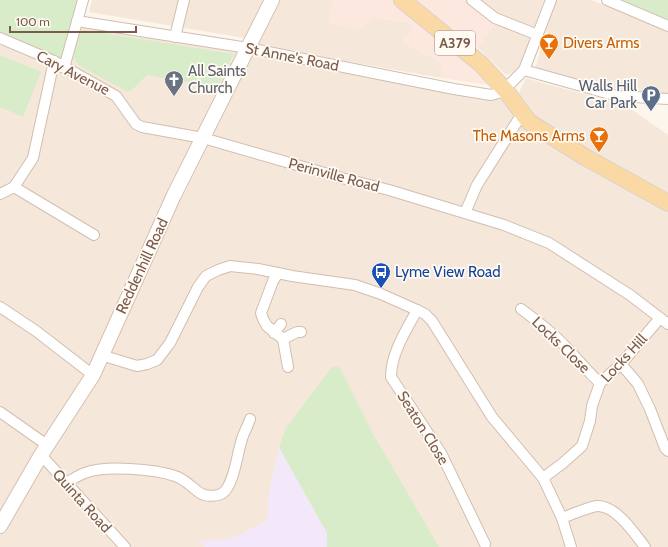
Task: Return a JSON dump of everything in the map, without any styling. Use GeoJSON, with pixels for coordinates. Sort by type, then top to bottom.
{"type":"FeatureCollection","features":[{"type":"Feature","properties":{"kind":"main road","name":"A379"},"geometry":{"type":"LineString","coordinates":[[402,0],[481,64],[505,90],[529,122],[585,157],[668,203]]}},
{"type":"Feature","properties":{"kind":"street"},"geometry":{"type":"LineString","coordinates":[[64,68],[83,0]]}},
{"type":"Feature","properties":{"kind":"street"},"geometry":{"type":"LineString","coordinates":[[175,37],[184,0]]}},
{"type":"Feature","properties":{"kind":"street","name":"Reddenhill Road"},"geometry":{"type":"LineString","coordinates":[[0,526],[44,450],[93,375],[174,195],[272,0]]}},
{"type":"Feature","properties":{"kind":"street"},"geometry":{"type":"LineString","coordinates":[[472,0],[495,18],[538,35]]}},
{"type":"Feature","properties":{"kind":"street"},"geometry":{"type":"LineString","coordinates":[[505,90],[524,70],[551,0]]}},
{"type":"Feature","properties":{"kind":"street"},"geometry":{"type":"LineString","coordinates":[[607,0],[668,26]]}},
{"type":"Feature","properties":{"kind":"street","name":"St Anne's Road"},"geometry":{"type":"LineString","coordinates":[[77,21],[248,48],[491,95],[505,90]]}},
{"type":"Feature","properties":{"kind":"street","name":"Cary Avenue"},"geometry":{"type":"LineString","coordinates":[[0,38],[54,61],[116,96],[136,124],[142,127],[203,138]]}},
{"type":"Feature","properties":{"kind":"street"},"geometry":{"type":"LineString","coordinates":[[0,194],[14,187],[33,158],[54,61]]}},
{"type":"Feature","properties":{"kind":"street"},"geometry":{"type":"LineString","coordinates":[[524,70],[617,96],[668,99]]}},
{"type":"Feature","properties":{"kind":"street"},"geometry":{"type":"LineString","coordinates":[[465,213],[477,185],[518,120],[523,115]]}},
{"type":"Feature","properties":{"kind":"street","name":"Perinville Road"},"geometry":{"type":"LineString","coordinates":[[203,138],[316,171],[389,190],[504,225],[549,243],[630,295],[664,321]]}},
{"type":"Feature","properties":{"kind":"street"},"geometry":{"type":"LineString","coordinates":[[14,187],[94,234]]}},
{"type":"Feature","properties":{"kind":"street"},"geometry":{"type":"LineString","coordinates":[[101,355],[137,366],[157,360],[170,343],[198,287],[206,276],[230,266],[258,269],[355,285],[380,294],[425,314],[432,321],[492,417],[543,478],[562,518],[571,547]]}},
{"type":"Feature","properties":{"kind":"street"},"geometry":{"type":"LineString","coordinates":[[278,273],[273,281],[261,313],[262,319],[278,336],[288,367]]}},
{"type":"Feature","properties":{"kind":"street"},"geometry":{"type":"LineString","coordinates":[[0,307],[93,375]]}},
{"type":"Feature","properties":{"kind":"street","name":"Locks Close"},"geometry":{"type":"LineString","coordinates":[[521,309],[541,324],[564,345],[600,383]]}},
{"type":"Feature","properties":{"kind":"street","name":"Seaton Close"},"geometry":{"type":"LineString","coordinates":[[417,310],[395,353],[391,366],[391,377],[441,453],[485,544]]}},
{"type":"Feature","properties":{"kind":"street","name":"Locks Hill"},"geometry":{"type":"LineString","coordinates":[[543,478],[582,446],[590,421],[592,406],[600,383],[664,321]]}},
{"type":"Feature","properties":{"kind":"street"},"geometry":{"type":"LineString","coordinates":[[278,336],[281,324]]}},
{"type":"Feature","properties":{"kind":"street"},"geometry":{"type":"LineString","coordinates":[[278,336],[301,332]]}},
{"type":"Feature","properties":{"kind":"street"},"geometry":{"type":"LineString","coordinates":[[621,364],[638,384],[650,409],[665,448],[668,451]]}},
{"type":"Feature","properties":{"kind":"street","name":"Quinta Road"},"geometry":{"type":"LineString","coordinates":[[0,412],[44,450],[66,483],[125,547]]}},
{"type":"Feature","properties":{"kind":"street"},"geometry":{"type":"LineString","coordinates":[[66,483],[86,472],[132,468],[162,472],[176,476],[188,482],[200,493],[206,495],[220,494],[225,492],[230,481],[237,461],[242,438],[250,420]]}},
{"type":"Feature","properties":{"kind":"street"},"geometry":{"type":"LineString","coordinates":[[562,518],[596,506],[611,509],[630,528],[645,547]]}},
{"type":"Feature","properties":{"kind":"shaded area"},"geometry":{"type":"Polygon","coordinates":[[[0,0],[77,20],[454,89],[506,91],[523,115],[668,203],[668,547],[0,547],[0,0]]]}},
{"type":"Feature","properties":{"kind":"shaded area"},"geometry":{"type":"Polygon","coordinates":[[[92,0],[263,0],[244,38],[89,12],[92,0]]]}},
{"type":"Feature","properties":{"kind":"shaded area"},"geometry":{"type":"Polygon","coordinates":[[[277,0],[333,0],[329,24],[373,18],[406,22],[414,26],[403,42],[442,63],[441,78],[255,45],[277,0]]]}},
{"type":"Feature","properties":{"kind":"shaded area"},"geometry":{"type":"Polygon","coordinates":[[[333,0],[395,0],[480,72],[488,85],[441,78],[442,63],[403,42],[414,26],[406,22],[373,18],[360,29],[329,24],[333,0]]]}},
{"type":"Feature","properties":{"kind":"shaded area"},"geometry":{"type":"Polygon","coordinates":[[[414,0],[472,0],[496,22],[478,48],[414,0]]]}},
{"type":"Feature","properties":{"kind":"shaded area"},"geometry":{"type":"Polygon","coordinates":[[[472,0],[544,0],[523,58],[516,71],[506,75],[478,48],[496,22],[472,0]]]}},
{"type":"Feature","properties":{"kind":"shaded area"},"geometry":{"type":"Polygon","coordinates":[[[555,0],[591,0],[668,29],[668,95],[614,92],[535,69],[555,0]]]}},
{"type":"Feature","properties":{"kind":"shaded area"},"geometry":{"type":"Polygon","coordinates":[[[526,78],[625,105],[668,135],[668,194],[537,121],[519,93],[526,78]]]}},
{"type":"Feature","properties":{"kind":"shaded area"},"geometry":{"type":"Polygon","coordinates":[[[279,447],[327,533],[327,547],[205,547],[198,541],[231,539],[268,520],[268,497],[279,447]]]}},
{"type":"Feature","properties":{"kind":"green space"},"geometry":{"type":"Polygon","coordinates":[[[0,0],[79,0],[63,63],[0,35],[0,0]]]}},
{"type":"Feature","properties":{"kind":"green space"},"geometry":{"type":"Polygon","coordinates":[[[622,0],[668,0],[668,19],[660,18],[622,0]]]}},
{"type":"Feature","properties":{"kind":"green space"},"geometry":{"type":"Polygon","coordinates":[[[84,30],[234,54],[217,88],[147,75],[131,91],[126,91],[80,66],[74,59],[76,38],[80,32],[84,30]]]}},
{"type":"Feature","properties":{"kind":"green space"},"geometry":{"type":"Polygon","coordinates":[[[0,55],[41,72],[23,117],[0,107],[0,55]]]}},
{"type":"Feature","properties":{"kind":"green space"},"geometry":{"type":"Polygon","coordinates":[[[339,366],[372,432],[439,547],[327,547],[327,533],[279,447],[286,428],[332,367],[339,366]]]}},
{"type":"Feature","properties":{"kind":"place","name":"Divers Arms"},"geometry":{"type":"Point","coordinates":[549,60]}},
{"type":"Feature","properties":{"kind":"place","name":"All Saints Church"},"geometry":{"type":"Point","coordinates":[174,97]}},
{"type":"Feature","properties":{"kind":"place","name":"Walls Hill Car Park"},"geometry":{"type":"Point","coordinates":[651,112]}},
{"type":"Feature","properties":{"kind":"place","name":"The Masons Arms"},"geometry":{"type":"Point","coordinates":[599,153]}},
{"type":"Feature","properties":{"kind":"place","name":"Lyme View Road"},"geometry":{"type":"Point","coordinates":[381,289]}}]}
